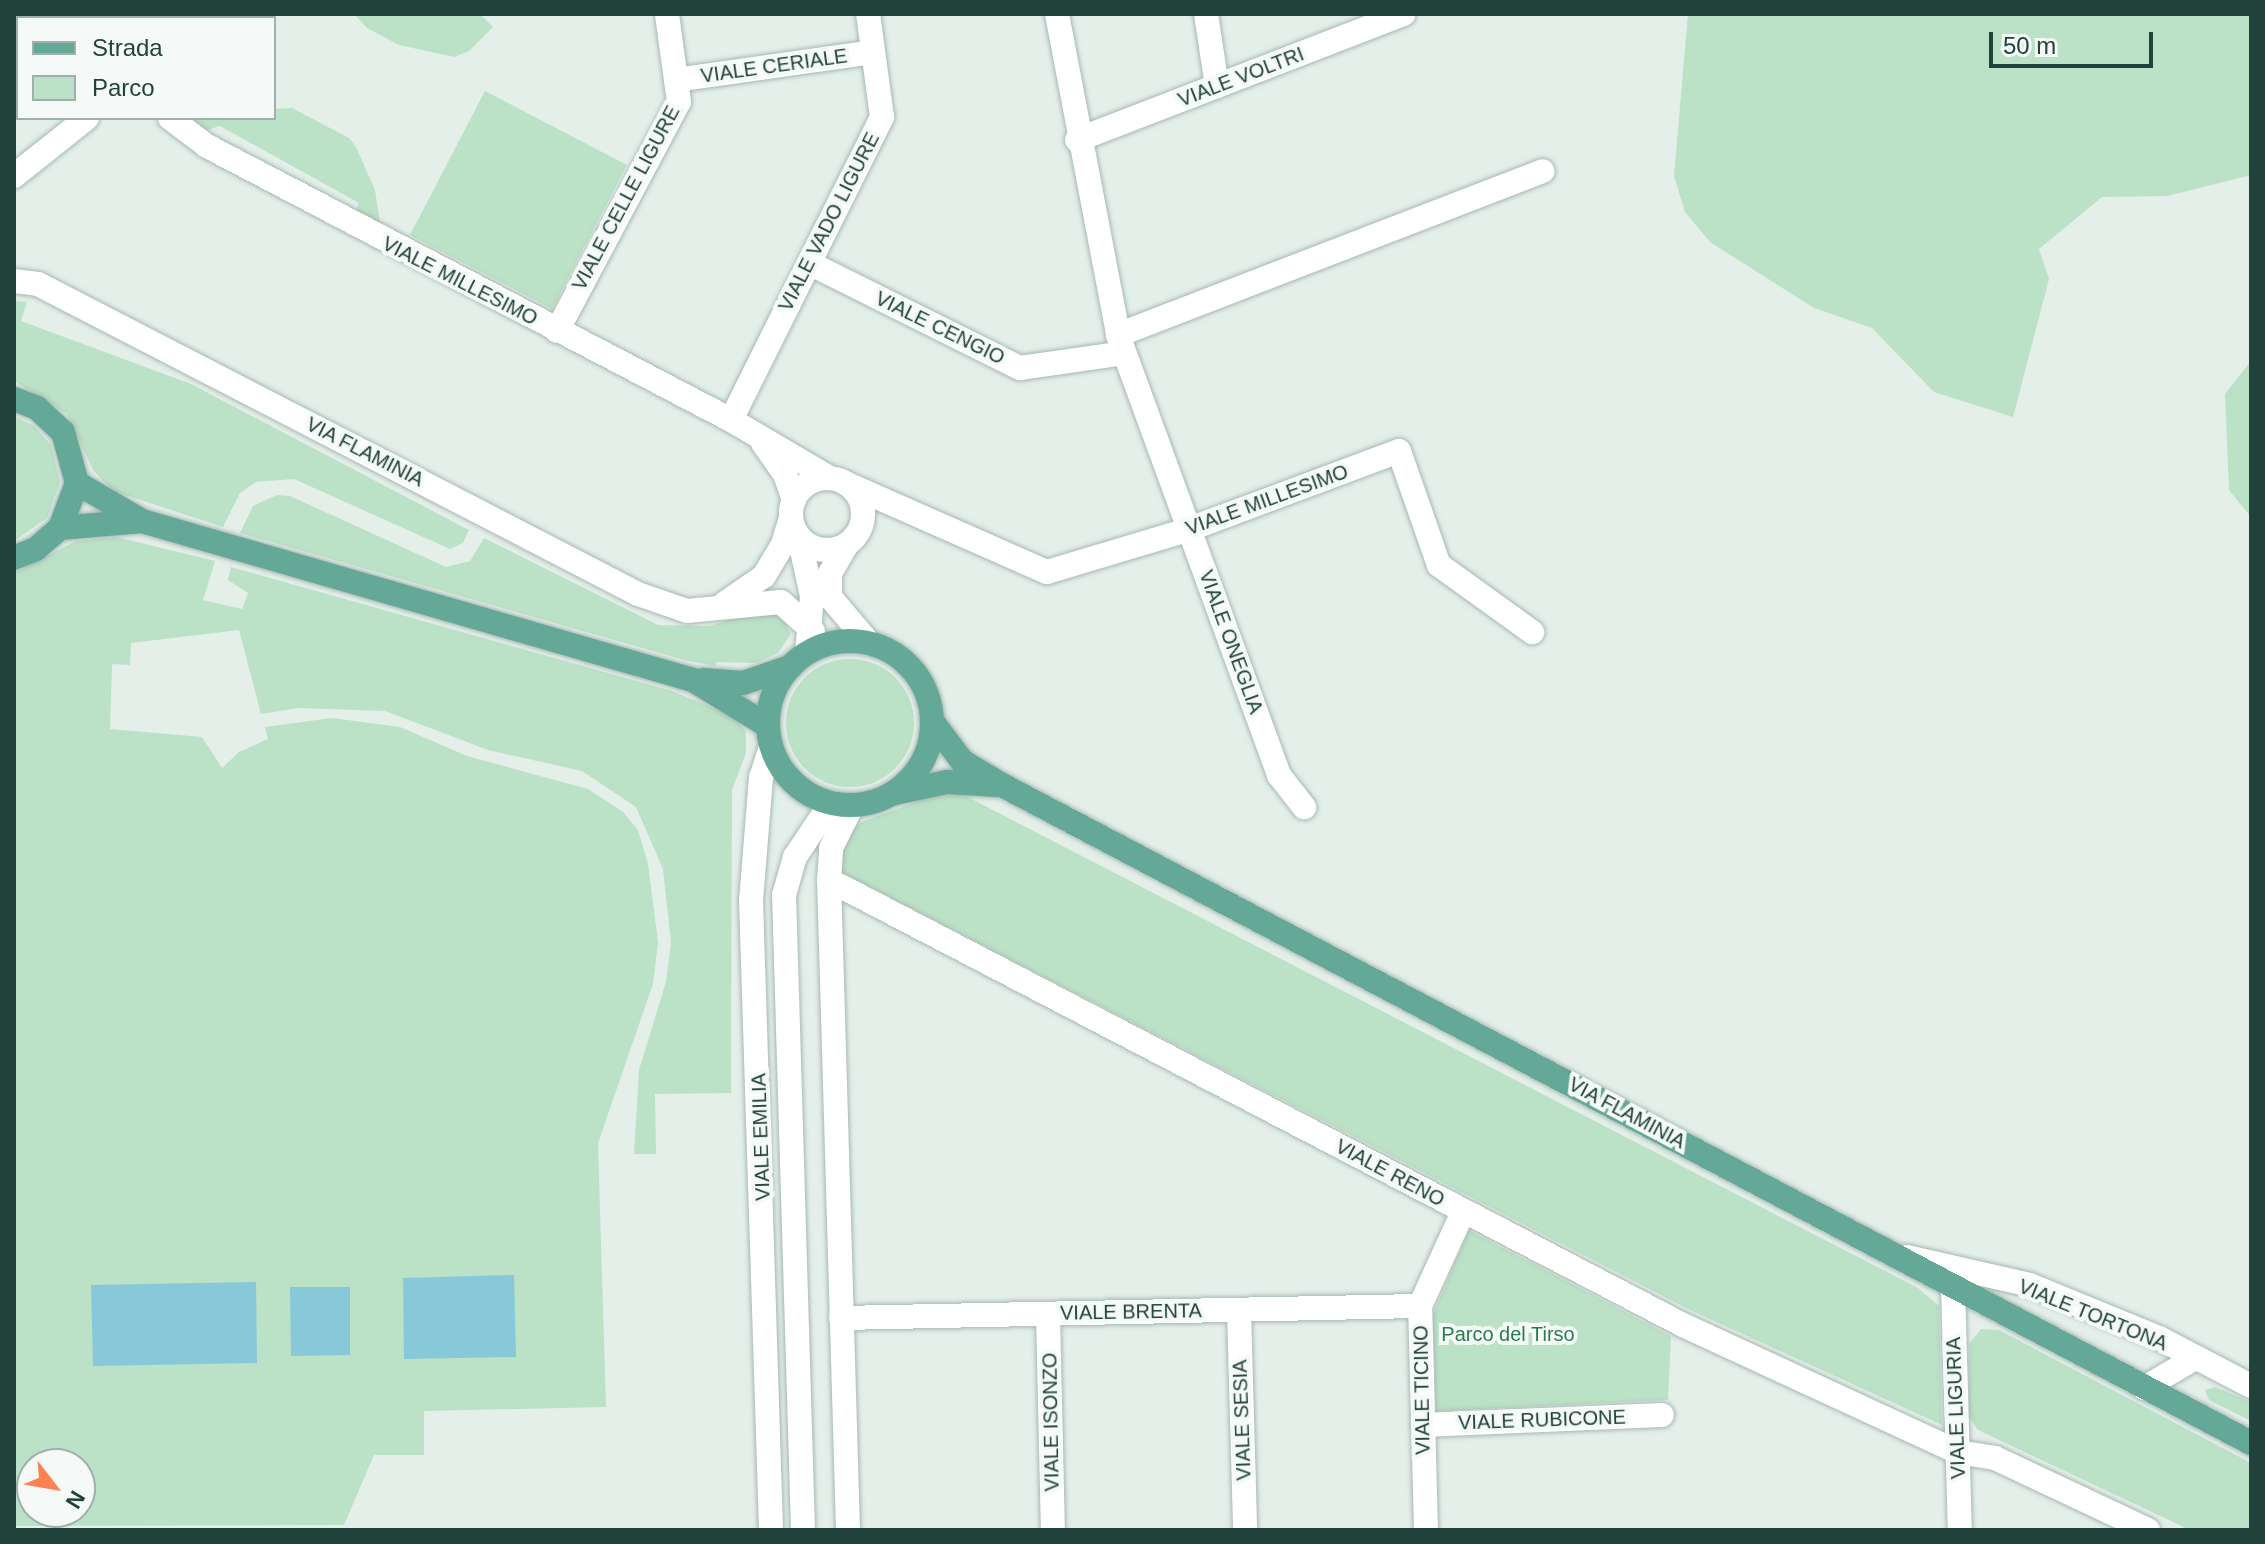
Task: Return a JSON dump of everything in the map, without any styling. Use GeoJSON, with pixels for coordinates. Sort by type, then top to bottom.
{"type":"FeatureCollection","features":[{"type":"Feature","properties":{"kind":"main road"},"geometry":{"type":"LineString","coordinates":[[14,558],[36,549],[60,528],[77,483],[63,432],[16,397]]}},
{"type":"Feature","properties":{"kind":"main road"},"geometry":{"type":"LineString","coordinates":[[77,483],[142,521],[693,680],[743,683],[803,651],[837,643],[869,643],[906,663],[929,700],[932,721],[922,762],[893,793],[841,805],[793,783],[769,736],[693,680]]}},
{"type":"Feature","properties":{"kind":"main road"},"geometry":{"type":"LineString","coordinates":[[60,528],[142,521]]}},
{"type":"Feature","properties":{"kind":"main road"},"geometry":{"type":"LineString","coordinates":[[769,736],[774,695],[803,651]]}},
{"type":"Feature","properties":{"kind":"main road","name":"VIA FLAMINIA"},"geometry":{"type":"LineString","coordinates":[[932,721],[962,761],[1002,785],[2251,1443]]}},
{"type":"Feature","properties":{"kind":"main road","name":"VIA FLAMINIA"},"geometry":{"type":"LineString","coordinates":[[893,793],[947,782],[1002,785]]}},
{"type":"Feature","properties":{"kind":"street","name":"VIALE CELLE LIGURE"},"geometry":{"type":"LineString","coordinates":[[557,331],[679,102],[667,14]]}},
{"type":"Feature","properties":{"kind":"street","name":"VIALE VADO LIGURE"},"geometry":{"type":"LineString","coordinates":[[731,420],[882,117],[868,14]]}},
{"type":"Feature","properties":{"kind":"street","name":"VIALE ONEGLIA"},"geometry":{"type":"LineString","coordinates":[[1057,14],[1077,140],[1121,344],[1279,775],[1304,807]]}},
{"type":"Feature","properties":{"kind":"street"},"geometry":{"type":"LineString","coordinates":[[1206,14],[1217,86]]}},
{"type":"Feature","properties":{"kind":"street","name":"VIALE VOLTRI"},"geometry":{"type":"LineString","coordinates":[[1077,140],[1217,86],[1344,25],[1404,14]]}},
{"type":"Feature","properties":{"kind":"street","name":"VIALE CERIALE"},"geometry":{"type":"LineString","coordinates":[[676,80],[873,52]]}},
{"type":"Feature","properties":{"kind":"street"},"geometry":{"type":"LineString","coordinates":[[14,176],[84,120]]}},
{"type":"Feature","properties":{"kind":"street","name":"VIALE MILLESIMO"},"geometry":{"type":"LineString","coordinates":[[173,120],[207,146],[731,420],[837,481],[917,512],[1026,567],[1047,572],[1190,529],[1399,451],[1439,565],[1532,632]]}},
{"type":"Feature","properties":{"kind":"street"},"geometry":{"type":"LineString","coordinates":[[1121,344],[1542,171]]}},
{"type":"Feature","properties":{"kind":"street","name":"VIALE CENGIO"},"geometry":{"type":"LineString","coordinates":[[809,263],[1020,368],[1121,344]]}},
{"type":"Feature","properties":{"kind":"street","name":"VIA FLAMINIA"},"geometry":{"type":"LineString","coordinates":[[14,267],[26,282],[638,594],[687,611],[781,602],[803,651]]}},
{"type":"Feature","properties":{"kind":"street","name":"VIALE MILLESIMO"},"geometry":{"type":"LineString","coordinates":[[756,434],[785,474],[795,518],[803,651]]}},
{"type":"Feature","properties":{"kind":"street"},"geometry":{"type":"LineString","coordinates":[[719,607],[764,576],[783,544],[808,484],[837,481],[860,500],[862,523],[830,573],[830,597],[849,625],[869,643]]}},
{"type":"Feature","properties":{"kind":"street","name":"VIALE MILLESIMO"},"geometry":{"type":"LineString","coordinates":[[862,523],[882,511],[917,512]]}},
{"type":"Feature","properties":{"kind":"street"},"geometry":{"type":"LineString","coordinates":[[795,518],[827,550],[847,544]]}},
{"type":"Feature","properties":{"kind":"street","name":"VIALE EMILIA"},"geometry":{"type":"LineString","coordinates":[[769,736],[761,777],[751,900],[771,1530]]}},
{"type":"Feature","properties":{"kind":"street"},"geometry":{"type":"LineString","coordinates":[[841,805],[831,848],[829,880],[848,1530]]}},
{"type":"Feature","properties":{"kind":"street","name":"VIALE EMILIA"},"geometry":{"type":"LineString","coordinates":[[803,1530],[784,895],[795,857],[841,805]]}},
{"type":"Feature","properties":{"kind":"street","name":"VIALE RENO"},"geometry":{"type":"LineString","coordinates":[[829,880],[1683,1325],[1958,1452],[1995,1458],[2142,1529]]}},
{"type":"Feature","properties":{"kind":"street","name":"VIALE TICINO"},"geometry":{"type":"LineString","coordinates":[[1426,1530],[1420,1306],[1463,1212]]}},
{"type":"Feature","properties":{"kind":"street","name":"VIALE TORTONA"},"geometry":{"type":"LineString","coordinates":[[1898,1255],[2030,1285],[2159,1338],[2192,1360],[2251,1386]]}},
{"type":"Feature","properties":{"kind":"street","name":"VIALE LIGURIA"},"geometry":{"type":"LineString","coordinates":[[1953,1286],[1960,1530]]}},
{"type":"Feature","properties":{"kind":"street","name":"VIALE BRENTA"},"geometry":{"type":"LineString","coordinates":[[841,1318],[1420,1306]]}},
{"type":"Feature","properties":{"kind":"street","name":"VIALE SESIA"},"geometry":{"type":"LineString","coordinates":[[1239,1310],[1245,1530]]}},
{"type":"Feature","properties":{"kind":"street","name":"VIALE ISONZO"},"geometry":{"type":"LineString","coordinates":[[1048,1314],[1053,1530]]}},
{"type":"Feature","properties":{"kind":"street","name":"VIALE TORTONA"},"geometry":{"type":"LineString","coordinates":[[2144,1388],[2192,1360]]}},
{"type":"Feature","properties":{"kind":"street","name":"VIALE RUBICONE"},"geometry":{"type":"LineString","coordinates":[[1423,1425],[1662,1415]]}},
{"type":"Feature","properties":{"kind":"green space"},"geometry":{"type":"Polygon","coordinates":[[[354,14],[480,14],[493,27],[469,51],[454,57],[399,45],[367,28],[354,14]]]}},
{"type":"Feature","properties":{"kind":"green space"},"geometry":{"type":"Polygon","coordinates":[[[1688,14],[2251,14],[2251,175],[2167,196],[2102,197],[2039,249],[2049,279],[2013,417],[1934,392],[1872,328],[1814,308],[1710,242],[1685,212],[1674,176],[1688,14]]]}},
{"type":"Feature","properties":{"kind":"green space"},"geometry":{"type":"Polygon","coordinates":[[[485,91],[627,165],[552,309],[410,235],[485,91]]]}},
{"type":"Feature","properties":{"kind":"green space"},"geometry":{"type":"Polygon","coordinates":[[[292,108],[349,138],[375,190],[380,222],[372,227],[353,216],[359,203],[220,126],[200,132],[190,120],[276,120],[276,109],[292,108]]]}},
{"type":"Feature","properties":{"kind":"green space"},"geometry":{"type":"Polygon","coordinates":[[[14,301],[27,302],[21,321],[191,384],[469,530],[463,543],[450,549],[294,479],[256,482],[240,493],[223,527],[113,491],[93,470],[67,414],[14,381],[14,301]]]}},
{"type":"Feature","properties":{"kind":"green space"},"geometry":{"type":"Polygon","coordinates":[[[2251,361],[2251,517],[2229,490],[2225,394],[2251,361]]]}},
{"type":"Feature","properties":{"kind":"green space"},"geometry":{"type":"Polygon","coordinates":[[[14,416],[34,426],[51,445],[60,482],[47,518],[14,541],[14,416]]]}},
{"type":"Feature","properties":{"kind":"green space"},"geometry":{"type":"Polygon","coordinates":[[[277,495],[290,496],[446,567],[470,561],[484,538],[658,625],[710,626],[758,610],[782,617],[791,634],[778,653],[756,663],[717,662],[715,666],[684,660],[240,533],[253,506],[277,495]]]}},
{"type":"Feature","properties":{"kind":"green space"},"geometry":{"type":"Polygon","coordinates":[[[117,537],[215,561],[203,600],[242,609],[248,593],[228,580],[231,567],[672,691],[735,717],[746,732],[746,753],[732,790],[731,1093],[655,1094],[656,1154],[634,1154],[639,1070],[666,982],[671,942],[663,869],[636,807],[582,771],[488,750],[385,711],[298,708],[261,714],[239,630],[131,643],[130,665],[112,664],[110,729],[202,737],[222,768],[239,752],[268,739],[265,727],[332,718],[400,727],[467,756],[588,789],[623,812],[638,830],[648,864],[658,942],[653,984],[598,1143],[606,1407],[424,1411],[424,1455],[374,1455],[344,1525],[96,1526],[96,1448],[16,1448],[14,1526],[14,573],[76,541],[117,537]]]}},
{"type":"Feature","properties":{"kind":"green space"},"geometry":{"type":"Polygon","coordinates":[[[850,659],[874,664],[895,678],[909,699],[914,723],[909,747],[895,768],[874,782],[850,787],[826,782],[805,768],[791,747],[786,723],[791,699],[805,678],[826,664],[850,659]]]}},
{"type":"Feature","properties":{"kind":"green space"},"geometry":{"type":"Polygon","coordinates":[[[962,794],[1918,1288],[1939,1306],[1942,1425],[1688,1309],[841,872],[843,838],[861,822],[933,796],[962,794]]]}},
{"type":"Feature","properties":{"kind":"green space","name":"Parco del Tirso"},"geometry":{"type":"Polygon","coordinates":[[[1469,1230],[1671,1336],[1668,1400],[1436,1411],[1433,1314],[1469,1230]]]}},
{"type":"Feature","properties":{"kind":"green space"},"geometry":{"type":"Polygon","coordinates":[[[1981,1329],[1999,1330],[2251,1463],[2251,1530],[2190,1530],[1978,1430],[1969,1417],[1969,1344],[1981,1329]]]}},
{"type":"Feature","properties":{"kind":"green space"},"geometry":{"type":"Polygon","coordinates":[[[2215,1387],[2251,1402],[2251,1421],[2209,1400],[2205,1390],[2215,1387]]]}},
{"type":"Feature","properties":{"kind":"water"},"geometry":{"type":"Polygon","coordinates":[[[514,1275],[516,1357],[404,1359],[403,1278],[514,1275]]]}},
{"type":"Feature","properties":{"kind":"water"},"geometry":{"type":"Polygon","coordinates":[[[256,1282],[257,1363],[93,1366],[91,1285],[256,1282]]]}},
{"type":"Feature","properties":{"kind":"water"},"geometry":{"type":"Polygon","coordinates":[[[290,1287],[350,1287],[350,1355],[291,1356],[290,1287]]]}}]}
